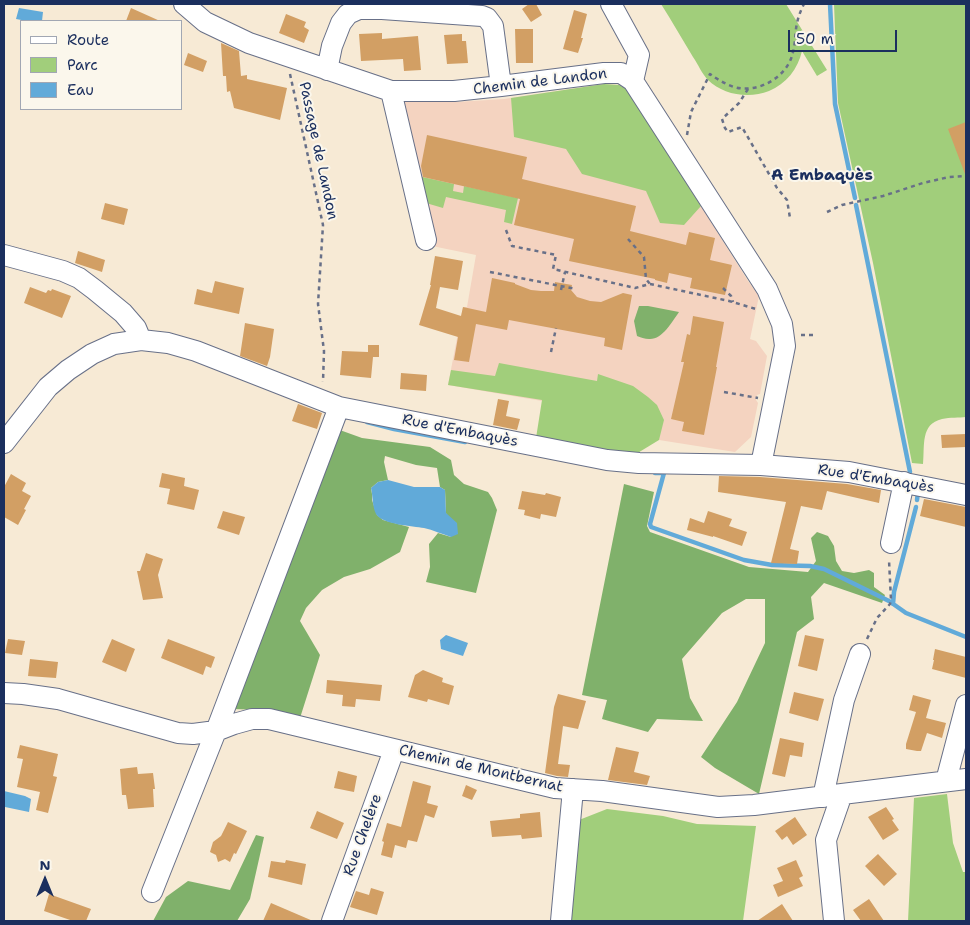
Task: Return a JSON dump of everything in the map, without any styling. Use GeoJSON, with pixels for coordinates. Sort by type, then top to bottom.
{"type":"FeatureCollection","features":[{"type":"Feature","properties":{"kind":"street","name":"Chemin de Landon"},"geometry":{"type":"LineString","coordinates":[[184,4],[205,22],[249,43],[391,91],[454,91],[604,73],[621,73],[634,81]]}},
{"type":"Feature","properties":{"kind":"street"},"geometry":{"type":"LineString","coordinates":[[611,4],[639,55],[634,81],[767,289],[782,324],[785,346],[761,466]]}},
{"type":"Feature","properties":{"kind":"street"},"geometry":{"type":"LineString","coordinates":[[327,70],[332,46],[341,23],[348,14],[359,9],[382,8],[482,16],[491,21],[493,26],[501,86]]}},
{"type":"Feature","properties":{"kind":"street"},"geometry":{"type":"LineString","coordinates":[[391,91],[426,240]]}},
{"type":"Feature","properties":{"kind":"street"},"geometry":{"type":"LineString","coordinates":[[4,255],[63,271],[79,278],[123,313],[136,328],[141,340]]}},
{"type":"Feature","properties":{"kind":"street","name":"Rue d'Embaquès"},"geometry":{"type":"LineString","coordinates":[[4,443],[48,388],[68,370],[92,354],[114,344],[141,340],[196,351],[331,404],[606,460],[639,464],[761,466],[849,472],[966,494]]}},
{"type":"Feature","properties":{"kind":"street"},"geometry":{"type":"LineString","coordinates":[[152,892],[216,731],[331,404]]}},
{"type":"Feature","properties":{"kind":"street"},"geometry":{"type":"LineString","coordinates":[[890,543],[904,482]]}},
{"type":"Feature","properties":{"kind":"street"},"geometry":{"type":"LineString","coordinates":[[834,921],[826,840],[844,700],[860,654]]}},
{"type":"Feature","properties":{"kind":"street","name":"Chemin de Montbernat"},"geometry":{"type":"LineString","coordinates":[[4,693],[58,699],[178,733],[193,734],[216,731],[252,719],[269,718],[555,788],[602,791],[718,807],[754,805],[966,779]]}},
{"type":"Feature","properties":{"kind":"street"},"geometry":{"type":"LineString","coordinates":[[946,782],[966,705]]}},
{"type":"Feature","properties":{"kind":"street","name":"Rue Chelère"},"geometry":{"type":"LineString","coordinates":[[332,921],[394,750]]}},
{"type":"Feature","properties":{"kind":"street"},"geometry":{"type":"LineString","coordinates":[[561,921],[573,790]]}},
{"type":"Feature","properties":{"kind":"path"},"geometry":{"type":"LineString","coordinates":[[683,159],[691,112],[710,74],[722,82],[735,87],[749,88],[765,85],[777,78],[786,68],[793,53],[796,27],[804,4]]}},
{"type":"Feature","properties":{"kind":"path","name":"Passage de Landon"},"geometry":{"type":"LineString","coordinates":[[287,56],[323,226],[318,304],[331,404]]}},
{"type":"Feature","properties":{"kind":"path"},"geometry":{"type":"LineString","coordinates":[[749,88],[739,102],[722,119],[723,123],[728,132],[742,127],[777,188],[787,200],[790,218]]}},
{"type":"Feature","properties":{"kind":"path"},"geometry":{"type":"LineString","coordinates":[[827,212],[842,205],[883,196],[923,183],[949,177],[966,176]]}},
{"type":"Feature","properties":{"kind":"path"},"geometry":{"type":"LineString","coordinates":[[506,230],[512,246],[556,255],[553,269],[635,288],[650,284],[729,300]]}},
{"type":"Feature","properties":{"kind":"path"},"geometry":{"type":"LineString","coordinates":[[628,239],[644,257],[646,279],[650,284]]}},
{"type":"Feature","properties":{"kind":"path"},"geometry":{"type":"LineString","coordinates":[[490,272],[562,288],[576,289]]}},
{"type":"Feature","properties":{"kind":"path"},"geometry":{"type":"LineString","coordinates":[[562,288],[565,272]]}},
{"type":"Feature","properties":{"kind":"path"},"geometry":{"type":"LineString","coordinates":[[723,288],[731,296],[733,302]]}},
{"type":"Feature","properties":{"kind":"path"},"geometry":{"type":"LineString","coordinates":[[552,352],[556,328]]}},
{"type":"Feature","properties":{"kind":"path"},"geometry":{"type":"LineString","coordinates":[[797,335],[817,336]]}},
{"type":"Feature","properties":{"kind":"path"},"geometry":{"type":"LineString","coordinates":[[724,392],[759,398]]}},
{"type":"Feature","properties":{"kind":"path"},"geometry":{"type":"LineString","coordinates":[[860,654],[877,618],[890,604],[890,543]]}},
{"type":"Feature","properties":{"kind":"shaded area"},"geometry":{"type":"Polygon","coordinates":[[[604,84],[619,85],[628,90],[759,296],[750,339],[756,341],[767,356],[760,394],[757,395],[756,400],[758,403],[751,437],[735,452],[659,440],[630,416],[448,385],[463,307],[467,307],[476,255],[432,246],[402,102],[456,102],[504,99],[604,84]]]}},
{"type":"Feature","properties":{"kind":"green space"},"geometry":{"type":"Polygon","coordinates":[[[661,4],[786,4],[827,70],[817,76],[802,51],[798,64],[786,80],[769,91],[745,95],[721,89],[704,75],[661,4]]]}},
{"type":"Feature","properties":{"kind":"green space"},"geometry":{"type":"Polygon","coordinates":[[[834,4],[966,4],[966,417],[942,419],[930,426],[925,437],[923,464],[912,463],[873,263],[838,103],[834,4]]]}},
{"type":"Feature","properties":{"kind":"green space"},"geometry":{"type":"Polygon","coordinates":[[[604,84],[619,85],[628,90],[701,206],[684,225],[660,223],[646,191],[582,174],[566,149],[514,137],[511,98],[604,84]]]}},
{"type":"Feature","properties":{"kind":"green space"},"geometry":{"type":"Polygon","coordinates":[[[418,176],[454,184],[453,191],[463,193],[464,186],[518,198],[512,224],[504,222],[506,210],[446,197],[443,208],[426,203],[418,176]]]}},
{"type":"Feature","properties":{"kind":"green space"},"geometry":{"type":"Polygon","coordinates":[[[639,306],[679,312],[662,334],[654,339],[647,339],[637,336],[634,321],[639,306]]]}},
{"type":"Feature","properties":{"kind":"green space"},"geometry":{"type":"Polygon","coordinates":[[[499,363],[597,381],[598,374],[633,386],[657,405],[664,420],[659,440],[636,454],[536,438],[542,400],[448,385],[451,370],[495,376],[499,363]]]}},
{"type":"Feature","properties":{"kind":"green space"},"geometry":{"type":"Polygon","coordinates":[[[337,429],[362,438],[430,447],[451,460],[454,475],[464,484],[488,492],[497,510],[476,593],[426,582],[430,567],[429,544],[438,533],[451,537],[446,513],[445,490],[440,487],[437,468],[416,465],[385,456],[384,462],[388,480],[378,482],[371,488],[372,500],[377,515],[383,520],[409,527],[400,552],[370,569],[344,577],[322,590],[306,608],[300,621],[320,655],[300,718],[266,711],[231,709],[337,429]]]}},
{"type":"Feature","properties":{"kind":"green space"},"geometry":{"type":"Polygon","coordinates":[[[624,484],[654,492],[647,526],[650,532],[749,567],[808,572],[816,561],[811,538],[817,532],[828,536],[834,546],[836,561],[842,571],[854,573],[869,570],[874,573],[874,587],[885,595],[882,603],[824,583],[811,597],[814,619],[797,632],[759,794],[715,768],[701,757],[737,702],[765,643],[765,599],[746,599],[722,613],[682,659],[690,698],[703,721],[657,719],[648,732],[602,719],[607,700],[582,695],[624,484]]]}},
{"type":"Feature","properties":{"kind":"green space"},"geometry":{"type":"Polygon","coordinates":[[[947,794],[953,843],[963,872],[966,872],[966,921],[908,921],[914,798],[947,794]]]}},
{"type":"Feature","properties":{"kind":"green space"},"geometry":{"type":"Polygon","coordinates":[[[607,809],[663,816],[697,824],[756,826],[743,921],[569,921],[579,820],[607,809]]]}},
{"type":"Feature","properties":{"kind":"green space"},"geometry":{"type":"Polygon","coordinates":[[[256,835],[264,837],[250,899],[237,921],[153,921],[166,897],[188,881],[230,890],[256,835]]]}},
{"type":"Feature","properties":{"kind":"water"},"geometry":{"type":"Polygon","coordinates":[[[19,8],[43,12],[42,20],[16,19],[19,8]]]}},
{"type":"Feature","properties":{"kind":"water"},"geometry":{"type":"Polygon","coordinates":[[[388,480],[414,487],[440,487],[445,490],[446,513],[457,523],[458,534],[451,537],[424,528],[391,523],[380,518],[375,511],[371,488],[378,482],[388,480]]]}},
{"type":"Feature","properties":{"kind":"water"},"geometry":{"type":"Polygon","coordinates":[[[446,635],[468,643],[463,656],[441,649],[440,640],[446,635]]]}},
{"type":"Feature","properties":{"kind":"water"},"geometry":{"type":"Polygon","coordinates":[[[4,791],[31,799],[29,812],[5,807],[4,791]]]}},
{"type":"Feature","properties":{"kind":"building"},"geometry":{"type":"Polygon","coordinates":[[[529,4],[536,4],[542,15],[531,22],[522,9],[529,4]]]}},
{"type":"Feature","properties":{"kind":"building"},"geometry":{"type":"Polygon","coordinates":[[[131,8],[158,20],[126,20],[131,8]]]}},
{"type":"Feature","properties":{"kind":"building"},"geometry":{"type":"Polygon","coordinates":[[[574,10],[587,14],[578,53],[563,49],[574,10]]]}},
{"type":"Feature","properties":{"kind":"building"},"geometry":{"type":"Polygon","coordinates":[[[286,14],[306,22],[304,27],[309,30],[304,43],[279,33],[286,14]]]}},
{"type":"Feature","properties":{"kind":"building"},"geometry":{"type":"Polygon","coordinates":[[[515,29],[533,29],[533,63],[516,63],[515,29]]]}},
{"type":"Feature","properties":{"kind":"building"},"geometry":{"type":"Polygon","coordinates":[[[382,33],[382,39],[418,36],[421,70],[404,71],[403,59],[361,61],[359,34],[382,33]]]}},
{"type":"Feature","properties":{"kind":"building"},"geometry":{"type":"Polygon","coordinates":[[[462,34],[462,41],[466,41],[468,63],[447,64],[444,35],[462,34]]]}},
{"type":"Feature","properties":{"kind":"building"},"geometry":{"type":"Polygon","coordinates":[[[221,43],[239,51],[241,76],[247,75],[247,79],[287,88],[280,120],[234,108],[230,91],[227,92],[226,76],[223,76],[221,43]]]}},
{"type":"Feature","properties":{"kind":"building"},"geometry":{"type":"Polygon","coordinates":[[[188,53],[207,61],[203,72],[184,65],[188,53]]]}},
{"type":"Feature","properties":{"kind":"building"},"geometry":{"type":"Polygon","coordinates":[[[966,122],[966,174],[965,174],[948,129],[966,122]]]}},
{"type":"Feature","properties":{"kind":"building"},"geometry":{"type":"Polygon","coordinates":[[[427,135],[527,157],[522,179],[636,206],[630,231],[686,245],[689,232],[715,238],[710,260],[732,265],[725,295],[690,288],[692,278],[669,273],[667,283],[569,261],[574,239],[514,225],[520,199],[423,177],[421,166],[427,135]]]}},
{"type":"Feature","properties":{"kind":"building"},"geometry":{"type":"Polygon","coordinates":[[[105,203],[128,209],[124,225],[101,219],[105,203]]]}},
{"type":"Feature","properties":{"kind":"building"},"geometry":{"type":"Polygon","coordinates":[[[78,251],[105,260],[102,272],[75,263],[78,251]]]}},
{"type":"Feature","properties":{"kind":"building"},"geometry":{"type":"Polygon","coordinates":[[[435,256],[463,261],[458,290],[440,287],[436,308],[461,316],[463,307],[486,312],[492,278],[515,283],[531,290],[541,291],[554,291],[555,282],[572,285],[571,290],[577,297],[590,301],[601,302],[623,293],[632,295],[622,350],[604,346],[605,338],[509,320],[507,330],[476,324],[469,362],[454,360],[458,337],[419,325],[431,285],[435,256]]]}},
{"type":"Feature","properties":{"kind":"building"},"geometry":{"type":"Polygon","coordinates":[[[215,281],[244,288],[239,314],[194,304],[197,289],[212,293],[215,281]]]}},
{"type":"Feature","properties":{"kind":"building"},"geometry":{"type":"Polygon","coordinates":[[[30,287],[46,293],[52,289],[71,296],[62,318],[24,303],[30,287]]]}},
{"type":"Feature","properties":{"kind":"building"},"geometry":{"type":"Polygon","coordinates":[[[693,316],[724,322],[704,435],[682,431],[684,422],[671,419],[684,362],[681,362],[687,334],[690,335],[693,316]]]}},
{"type":"Feature","properties":{"kind":"building"},"geometry":{"type":"Polygon","coordinates":[[[245,323],[274,329],[267,366],[240,356],[245,323]]]}},
{"type":"Feature","properties":{"kind":"building"},"geometry":{"type":"Polygon","coordinates":[[[368,345],[379,345],[379,357],[373,357],[371,378],[340,375],[342,351],[368,352],[368,345]]]}},
{"type":"Feature","properties":{"kind":"building"},"geometry":{"type":"Polygon","coordinates":[[[401,373],[427,375],[426,391],[400,389],[401,373]]]}},
{"type":"Feature","properties":{"kind":"building"},"geometry":{"type":"Polygon","coordinates":[[[498,399],[509,401],[506,416],[520,419],[517,430],[493,425],[498,399]]]}},
{"type":"Feature","properties":{"kind":"building"},"geometry":{"type":"Polygon","coordinates":[[[298,404],[322,413],[317,429],[292,421],[298,404]]]}},
{"type":"Feature","properties":{"kind":"building"},"geometry":{"type":"Polygon","coordinates":[[[966,434],[966,447],[942,448],[941,435],[966,434]]]}},
{"type":"Feature","properties":{"kind":"building"},"geometry":{"type":"Polygon","coordinates":[[[162,473],[185,478],[184,486],[199,490],[194,510],[167,504],[170,489],[159,487],[162,473]]]}},
{"type":"Feature","properties":{"kind":"building"},"geometry":{"type":"Polygon","coordinates":[[[11,474],[26,483],[22,491],[31,496],[18,525],[4,517],[4,487],[11,474]]]}},
{"type":"Feature","properties":{"kind":"building"},"geometry":{"type":"Polygon","coordinates":[[[719,476],[760,477],[847,484],[881,490],[879,503],[827,491],[822,510],[801,506],[790,549],[799,551],[797,564],[771,563],[786,502],[718,492],[719,476]]]}},
{"type":"Feature","properties":{"kind":"building"},"geometry":{"type":"Polygon","coordinates":[[[522,491],[545,495],[546,493],[561,497],[556,517],[541,514],[540,519],[524,515],[525,510],[518,509],[522,491]]]}},
{"type":"Feature","properties":{"kind":"building"},"geometry":{"type":"Polygon","coordinates":[[[924,499],[966,507],[966,527],[920,516],[924,499]]]}},
{"type":"Feature","properties":{"kind":"building"},"geometry":{"type":"Polygon","coordinates":[[[223,511],[245,517],[239,535],[217,528],[223,511]]]}},
{"type":"Feature","properties":{"kind":"building"},"geometry":{"type":"Polygon","coordinates":[[[708,511],[732,519],[729,526],[747,532],[742,546],[713,536],[687,530],[690,518],[704,523],[708,511]]]}},
{"type":"Feature","properties":{"kind":"building"},"geometry":{"type":"Polygon","coordinates":[[[146,553],[163,559],[158,575],[163,598],[143,600],[137,571],[140,571],[146,553]]]}},
{"type":"Feature","properties":{"kind":"building"},"geometry":{"type":"Polygon","coordinates":[[[805,635],[824,639],[817,671],[798,666],[805,635]]]}},
{"type":"Feature","properties":{"kind":"building"},"geometry":{"type":"Polygon","coordinates":[[[8,639],[25,641],[22,655],[5,653],[8,639]]]}},
{"type":"Feature","properties":{"kind":"building"},"geometry":{"type":"Polygon","coordinates":[[[112,639],[135,649],[126,672],[102,662],[112,639]]]}},
{"type":"Feature","properties":{"kind":"building"},"geometry":{"type":"Polygon","coordinates":[[[168,639],[215,657],[211,668],[206,666],[203,675],[161,658],[168,639]]]}},
{"type":"Feature","properties":{"kind":"building"},"geometry":{"type":"Polygon","coordinates":[[[935,649],[966,657],[966,678],[932,669],[935,649]]]}},
{"type":"Feature","properties":{"kind":"building"},"geometry":{"type":"Polygon","coordinates":[[[30,659],[58,662],[56,678],[28,676],[30,659]]]}},
{"type":"Feature","properties":{"kind":"building"},"geometry":{"type":"Polygon","coordinates":[[[423,670],[443,678],[442,682],[454,686],[449,705],[428,699],[427,702],[408,697],[415,675],[423,670]]]}},
{"type":"Feature","properties":{"kind":"building"},"geometry":{"type":"Polygon","coordinates":[[[327,680],[382,685],[380,701],[356,699],[355,707],[342,706],[343,695],[326,693],[327,680]]]}},
{"type":"Feature","properties":{"kind":"building"},"geometry":{"type":"Polygon","coordinates":[[[794,692],[824,699],[818,721],[789,713],[794,692]]]}},
{"type":"Feature","properties":{"kind":"building"},"geometry":{"type":"Polygon","coordinates":[[[558,694],[586,701],[578,729],[563,726],[558,764],[570,765],[568,777],[545,773],[554,707],[558,694]]]}},
{"type":"Feature","properties":{"kind":"building"},"geometry":{"type":"Polygon","coordinates":[[[913,695],[931,700],[926,718],[946,723],[942,738],[927,733],[921,751],[906,749],[916,712],[909,710],[913,695]]]}},
{"type":"Feature","properties":{"kind":"building"},"geometry":{"type":"Polygon","coordinates":[[[780,738],[804,743],[802,757],[790,755],[785,777],[772,774],[780,738]]]}},
{"type":"Feature","properties":{"kind":"building"},"geometry":{"type":"Polygon","coordinates":[[[20,745],[58,754],[53,776],[57,777],[48,813],[36,810],[40,792],[17,787],[23,759],[17,758],[20,745]]]}},
{"type":"Feature","properties":{"kind":"building"},"geometry":{"type":"Polygon","coordinates":[[[616,747],[639,752],[634,772],[650,776],[647,785],[608,780],[616,747]]]}},
{"type":"Feature","properties":{"kind":"building"},"geometry":{"type":"Polygon","coordinates":[[[137,767],[138,774],[153,773],[155,789],[153,789],[154,807],[128,809],[126,795],[122,795],[120,769],[137,767]]]}},
{"type":"Feature","properties":{"kind":"building"},"geometry":{"type":"Polygon","coordinates":[[[338,771],[357,776],[354,792],[334,788],[338,771]]]}},
{"type":"Feature","properties":{"kind":"building"},"geometry":{"type":"Polygon","coordinates":[[[413,781],[431,786],[427,803],[438,806],[434,818],[425,815],[417,842],[408,840],[406,848],[395,845],[392,858],[381,855],[384,842],[382,841],[387,823],[401,827],[413,781]]]}},
{"type":"Feature","properties":{"kind":"building"},"geometry":{"type":"Polygon","coordinates":[[[466,785],[477,790],[472,800],[462,796],[466,785]]]}},
{"type":"Feature","properties":{"kind":"building"},"geometry":{"type":"Polygon","coordinates":[[[886,807],[899,830],[883,840],[868,817],[886,807]]]}},
{"type":"Feature","properties":{"kind":"building"},"geometry":{"type":"Polygon","coordinates":[[[317,811],[344,823],[337,839],[310,828],[317,811]]]}},
{"type":"Feature","properties":{"kind":"building"},"geometry":{"type":"Polygon","coordinates":[[[540,812],[542,837],[522,839],[521,835],[492,837],[490,821],[520,818],[520,814],[540,812]]]}},
{"type":"Feature","properties":{"kind":"building"},"geometry":{"type":"Polygon","coordinates":[[[795,817],[807,835],[793,845],[787,836],[782,840],[775,831],[795,817]]]}},
{"type":"Feature","properties":{"kind":"building"},"geometry":{"type":"Polygon","coordinates":[[[228,822],[247,831],[230,862],[225,859],[218,862],[216,855],[210,852],[213,842],[221,836],[228,822]]]}},
{"type":"Feature","properties":{"kind":"building"},"geometry":{"type":"Polygon","coordinates":[[[878,854],[897,874],[884,886],[865,866],[878,854]]]}},
{"type":"Feature","properties":{"kind":"building"},"geometry":{"type":"Polygon","coordinates":[[[286,860],[306,864],[302,885],[268,877],[271,861],[285,863],[286,860]]]}},
{"type":"Feature","properties":{"kind":"building"},"geometry":{"type":"Polygon","coordinates":[[[796,860],[803,876],[799,878],[803,886],[778,897],[773,885],[783,881],[777,868],[796,860]]]}},
{"type":"Feature","properties":{"kind":"building"},"geometry":{"type":"Polygon","coordinates":[[[371,888],[384,892],[377,915],[350,907],[356,891],[369,895],[371,888]]]}},
{"type":"Feature","properties":{"kind":"building"},"geometry":{"type":"Polygon","coordinates":[[[49,894],[91,909],[86,921],[73,921],[44,911],[49,894]]]}},
{"type":"Feature","properties":{"kind":"building"},"geometry":{"type":"Polygon","coordinates":[[[869,899],[884,921],[861,921],[853,910],[869,899]]]}},
{"type":"Feature","properties":{"kind":"building"},"geometry":{"type":"Polygon","coordinates":[[[271,903],[313,921],[263,921],[271,903]]]}},
{"type":"Feature","properties":{"kind":"building"},"geometry":{"type":"Polygon","coordinates":[[[782,904],[793,921],[757,921],[782,904]]]}},
{"type":"Feature","properties":{"kind":"waterway"},"geometry":{"type":"LineString","coordinates":[[830,4],[835,104],[855,198]]}},
{"type":"Feature","properties":{"kind":"waterway"},"geometry":{"type":"LineString","coordinates":[[856,205],[910,472]]}},
{"type":"Feature","properties":{"kind":"waterway"},"geometry":{"type":"LineString","coordinates":[[367,422],[465,442]]}},
{"type":"Feature","properties":{"kind":"waterway"},"geometry":{"type":"LineString","coordinates":[[655,473],[664,473],[650,524],[651,527],[744,560],[772,565],[810,566],[824,569],[889,601],[906,613],[966,637]]}},
{"type":"Feature","properties":{"kind":"waterway"},"geometry":{"type":"LineString","coordinates":[[917,500],[918,492]]}},
{"type":"Feature","properties":{"kind":"waterway"},"geometry":{"type":"LineString","coordinates":[[893,604],[894,592],[916,507]]}},
{"type":"Feature","properties":{"kind":"district","name":"A Embaquès"},"geometry":{"type":"Point","coordinates":[822,176]}}]}
